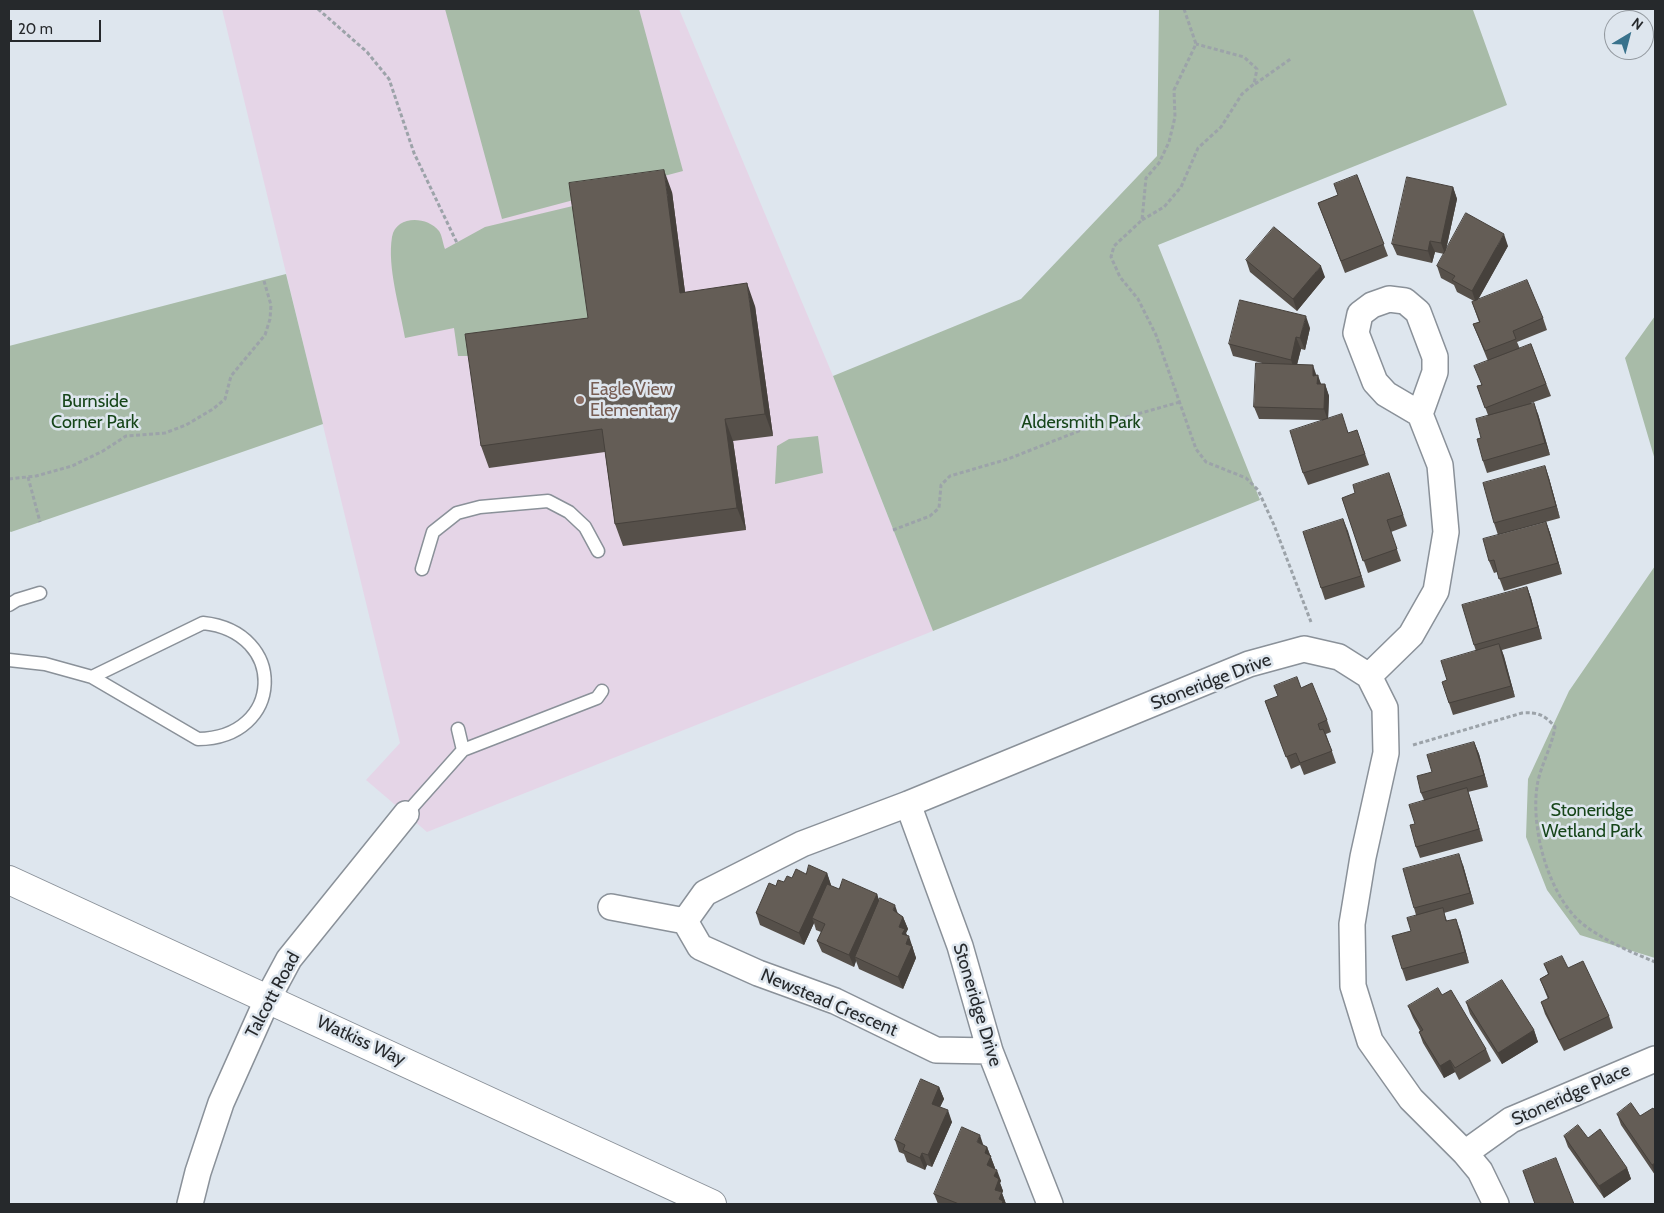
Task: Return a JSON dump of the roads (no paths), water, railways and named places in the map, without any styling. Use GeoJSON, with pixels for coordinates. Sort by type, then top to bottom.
{"type":"FeatureCollection","features":[{"type":"Feature","properties":{"kind":"street"},"geometry":{"type":"LineString","coordinates":[[1420,414],[1440,465],[1446,532],[1436,591],[1411,635],[1369,676],[1385,708],[1386,753],[1362,857],[1352,924],[1353,986],[1370,1040],[1411,1099],[1465,1153],[1480,1171],[1496,1204]]}},
{"type":"Feature","properties":{"kind":"street","name":"Stoneridge Drive"},"geometry":{"type":"LineString","coordinates":[[1050,1204],[990,1051],[960,946],[908,804],[1249,664],[1304,649],[1339,657],[1369,676]]}},
{"type":"Feature","properties":{"kind":"street"},"geometry":{"type":"LineString","coordinates":[[611,907],[685,921],[705,893],[802,844],[908,804]]}},
{"type":"Feature","properties":{"kind":"street","name":"Talcott Road"},"geometry":{"type":"LineString","coordinates":[[190,1204],[198,1172],[222,1103],[268,998],[289,959],[406,814]]}},
{"type":"Feature","properties":{"kind":"street","name":"Watkiss Way"},"geometry":{"type":"LineString","coordinates":[[9,880],[712,1204]]}},
{"type":"Feature","properties":{"kind":"street","name":"Newstead Crescent"},"geometry":{"type":"LineString","coordinates":[[685,921],[700,947],[758,973],[835,1001],[936,1050],[990,1051]]}},
{"type":"Feature","properties":{"kind":"street","name":"Stoneridge Place"},"geometry":{"type":"LineString","coordinates":[[1465,1153],[1510,1120],[1655,1059]]}},
{"type":"Feature","properties":{"kind":"lane"},"geometry":{"type":"LineString","coordinates":[[422,569],[433,532],[457,513],[490,506],[548,501],[569,512],[585,527],[598,551]]}},
{"type":"Feature","properties":{"kind":"lane"},"geometry":{"type":"LineString","coordinates":[[9,606],[17,600],[40,593]]}},
{"type":"Feature","properties":{"kind":"lane"},"geometry":{"type":"LineString","coordinates":[[9,660],[45,664],[92,677],[198,739],[216,739],[232,734],[247,723],[257,710],[263,693],[264,676],[260,658],[250,644],[237,632],[221,625],[203,623],[92,677]]}},
{"type":"Feature","properties":{"kind":"lane"},"geometry":{"type":"LineString","coordinates":[[406,814],[462,750],[597,698],[602,691]]}},
{"type":"Feature","properties":{"kind":"lane"},"geometry":{"type":"LineString","coordinates":[[458,730],[462,750]]}},
{"type":"Feature","properties":{"kind":"place","name":"Eagle View Elementary"},"geometry":{"type":"Point","coordinates":[580,400]}},
{"type":"Feature","properties":{"kind":"park label","name":"Burnside Corner Park"},"geometry":{"type":"Point","coordinates":[95,412]}},
{"type":"Feature","properties":{"kind":"park label","name":"Aldersmith Park"},"geometry":{"type":"Point","coordinates":[1081,423]}},
{"type":"Feature","properties":{"kind":"park label","name":"Stoneridge Wetland Park"},"geometry":{"type":"Point","coordinates":[1592,821]}}]}
